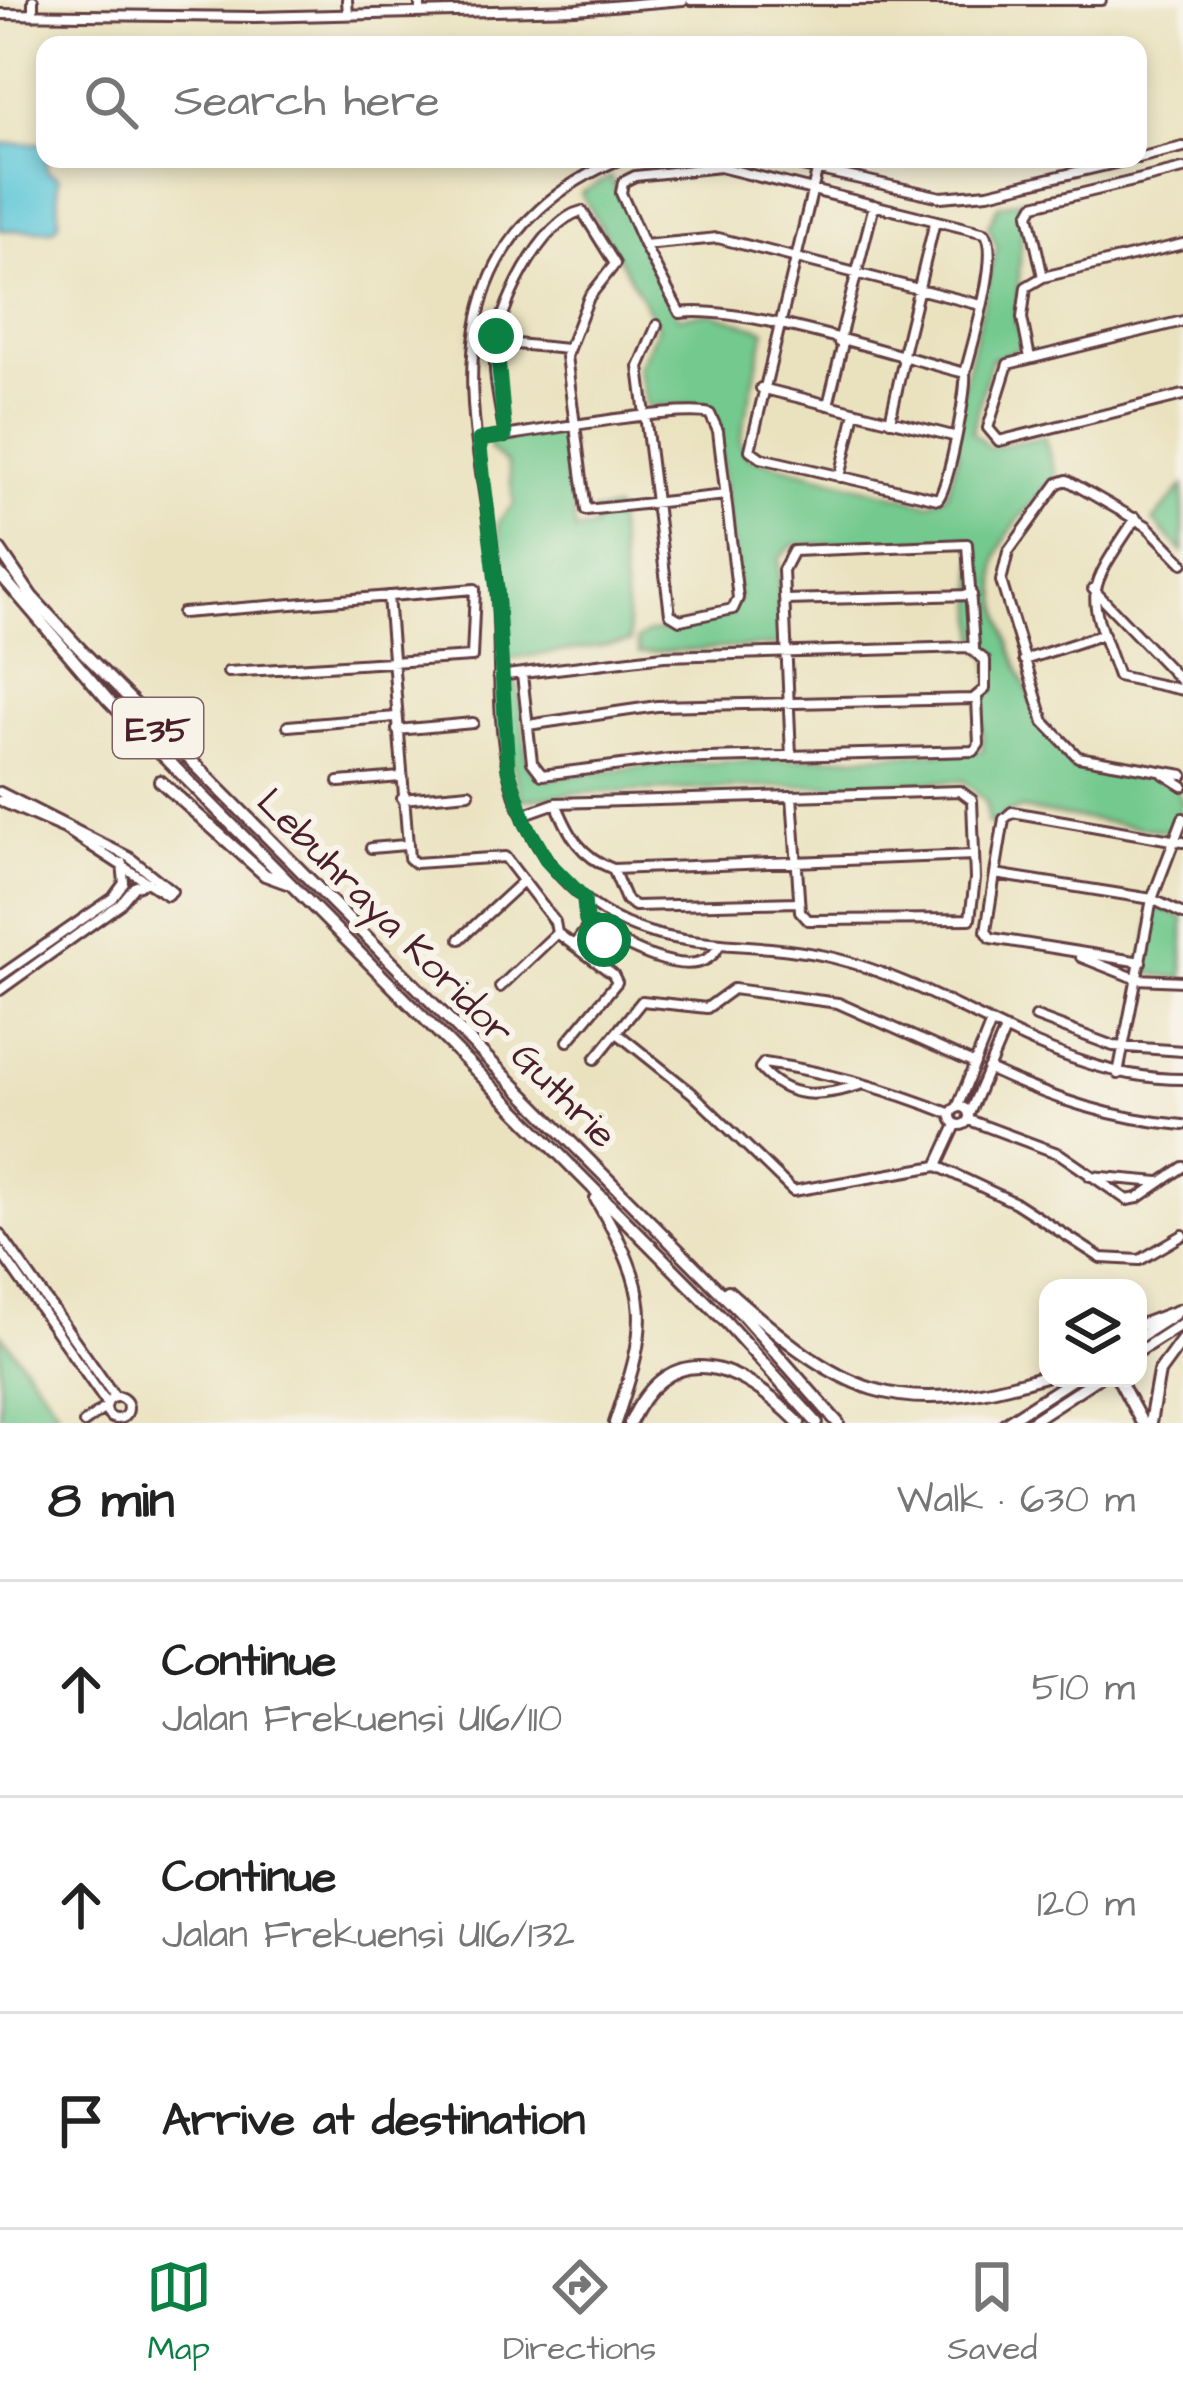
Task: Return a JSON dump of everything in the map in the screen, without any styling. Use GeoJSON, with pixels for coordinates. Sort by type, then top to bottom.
{"type":"FeatureCollection","features":[{"type":"Feature","properties":{"kind":"highway","name":"Lebuhraya Koridor Guthrie"},"geometry":{"type":"LineString","coordinates":[[0,550],[32,597],[80,649],[742,1314],[838,1423]]}},
{"type":"Feature","properties":{"kind":"highway","name":"Lebuhraya Koridor Guthrie"},"geometry":{"type":"LineString","coordinates":[[0,574],[68,658],[727,1323],[817,1423]]}},
{"type":"Feature","properties":{"kind":"highway"},"geometry":{"type":"LineString","coordinates":[[160,781],[265,875],[287,883]]}},
{"type":"Feature","properties":{"kind":"highway"},"geometry":{"type":"LineString","coordinates":[[589,1186],[625,1250],[642,1313],[636,1368],[615,1423]]}},
{"type":"Feature","properties":{"kind":"highway"},"geometry":{"type":"LineString","coordinates":[[644,1217],[833,1384],[868,1404]]}},
{"type":"Feature","properties":{"kind":"highway"},"geometry":{"type":"LineString","coordinates":[[1147,1323],[1183,1310]]}},
{"type":"Feature","properties":{"kind":"highway"},"geometry":{"type":"LineString","coordinates":[[1146,1423],[1160,1372],[1183,1339]]}},
{"type":"Feature","properties":{"kind":"highway"},"geometry":{"type":"LineString","coordinates":[[630,1423],[659,1384],[711,1367],[756,1382],[799,1423]]}},
{"type":"Feature","properties":{"kind":"highway"},"geometry":{"type":"LineString","coordinates":[[964,1411],[1010,1396],[1039,1380]]}},
{"type":"Feature","properties":{"kind":"highway"},"geometry":{"type":"LineString","coordinates":[[1124,1387],[1146,1423]]}},
{"type":"Feature","properties":{"kind":"main road"},"geometry":{"type":"LineString","coordinates":[[1147,1332],[1183,1310]]}},
{"type":"Feature","properties":{"kind":"main road"},"geometry":{"type":"LineString","coordinates":[[1147,1346],[1183,1323]]}},
{"type":"Feature","properties":{"kind":"main road"},"geometry":{"type":"LineString","coordinates":[[1005,1423],[1061,1387]]}},
{"type":"Feature","properties":{"kind":"main road"},"geometry":{"type":"LineString","coordinates":[[1029,1423],[1084,1387]]}},
{"type":"Feature","properties":{"kind":"street"},"geometry":{"type":"LineString","coordinates":[[33,0],[33,15]]}},
{"type":"Feature","properties":{"kind":"street"},"geometry":{"type":"LineString","coordinates":[[347,0],[348,14]]}},
{"type":"Feature","properties":{"kind":"street"},"geometry":{"type":"LineString","coordinates":[[420,0],[420,13]]}},
{"type":"Feature","properties":{"kind":"street"},"geometry":{"type":"LineString","coordinates":[[0,14],[420,13],[687,0],[1101,0]]}},
{"type":"Feature","properties":{"kind":"street"},"geometry":{"type":"LineString","coordinates":[[1147,155],[1183,147]]}},
{"type":"Feature","properties":{"kind":"street"},"geometry":{"type":"LineString","coordinates":[[600,168],[549,200],[498,260],[474,334],[508,769],[522,814],[548,862],[584,898],[653,935],[833,958],[992,1023],[1068,1060],[1121,1074],[1183,1079]]}},
{"type":"Feature","properties":{"kind":"street"},"geometry":{"type":"LineString","coordinates":[[714,168],[622,182],[622,193],[644,245],[678,312],[710,309],[965,373]]}},
{"type":"Feature","properties":{"kind":"street"},"geometry":{"type":"LineString","coordinates":[[725,168],[812,190],[874,205],[935,221],[980,230],[991,239],[953,436],[956,450],[938,499],[752,453],[761,388],[780,327],[795,256],[812,190],[817,171]]}},
{"type":"Feature","properties":{"kind":"street"},"geometry":{"type":"LineString","coordinates":[[805,168],[910,193],[960,196],[1089,168]]}},
{"type":"Feature","properties":{"kind":"street"},"geometry":{"type":"LineString","coordinates":[[1043,277],[1029,214],[1034,205],[1183,169]]}},
{"type":"Feature","properties":{"kind":"street"},"geometry":{"type":"LineString","coordinates":[[828,405],[874,205]]}},
{"type":"Feature","properties":{"kind":"street"},"geometry":{"type":"LineString","coordinates":[[505,436],[496,342],[530,257],[572,213],[582,211],[615,264],[589,297],[567,349],[587,512],[726,495]]}},
{"type":"Feature","properties":{"kind":"street"},"geometry":{"type":"LineString","coordinates":[[890,421],[935,221]]}},
{"type":"Feature","properties":{"kind":"street"},"geometry":{"type":"LineString","coordinates":[[644,245],[718,238],[981,305]]}},
{"type":"Feature","properties":{"kind":"street"},"geometry":{"type":"LineString","coordinates":[[1030,358],[1022,318],[1026,287],[1043,277],[1183,244]]}},
{"type":"Feature","properties":{"kind":"street"},"geometry":{"type":"LineString","coordinates":[[1183,321],[1030,358],[1002,371],[988,428],[999,441],[1183,395]]}},
{"type":"Feature","properties":{"kind":"street"},"geometry":{"type":"LineString","coordinates":[[479,440],[645,419],[710,414],[716,424],[738,603],[729,611],[680,620],[670,614],[645,419],[639,361],[657,325]]}},
{"type":"Feature","properties":{"kind":"street"},"geometry":{"type":"LineString","coordinates":[[496,342],[567,349]]}},
{"type":"Feature","properties":{"kind":"street"},"geometry":{"type":"LineString","coordinates":[[761,388],[953,436]]}},
{"type":"Feature","properties":{"kind":"street"},"geometry":{"type":"LineString","coordinates":[[840,477],[855,412]]}},
{"type":"Feature","properties":{"kind":"street"},"geometry":{"type":"LineString","coordinates":[[1183,563],[1136,518],[1067,480],[1058,483],[1003,562],[1002,591],[1044,722],[1073,754],[1183,775]]}},
{"type":"Feature","properties":{"kind":"street"},"geometry":{"type":"LineString","coordinates":[[1136,518],[1093,588],[1104,634],[1118,676],[1183,686]]}},
{"type":"Feature","properties":{"kind":"street"},"geometry":{"type":"LineString","coordinates":[[522,674],[532,762],[542,775],[662,760],[974,751],[979,744],[977,698],[987,684],[985,660],[974,648],[967,544],[798,549],[784,564],[791,756]]}},
{"type":"Feature","properties":{"kind":"street"},"geometry":{"type":"LineString","coordinates":[[1093,588],[1183,686]]}},
{"type":"Feature","properties":{"kind":"street"},"geometry":{"type":"LineString","coordinates":[[182,613],[475,589],[472,657],[228,672]]}},
{"type":"Feature","properties":{"kind":"street"},"geometry":{"type":"LineString","coordinates":[[784,600],[972,595]]}},
{"type":"Feature","properties":{"kind":"street"},"geometry":{"type":"LineString","coordinates":[[388,596],[405,845],[415,862],[499,854],[524,880],[555,922],[557,932],[617,982],[568,1041]]}},
{"type":"Feature","properties":{"kind":"street"},"geometry":{"type":"LineString","coordinates":[[1024,660],[1104,634]]}},
{"type":"Feature","properties":{"kind":"street"},"geometry":{"type":"LineString","coordinates":[[498,676],[652,657],[974,648]]}},
{"type":"Feature","properties":{"kind":"street"},"geometry":{"type":"LineString","coordinates":[[529,725],[657,706],[977,698]]}},
{"type":"Feature","properties":{"kind":"street"},"geometry":{"type":"LineString","coordinates":[[288,726],[397,717]]}},
{"type":"Feature","properties":{"kind":"street"},"geometry":{"type":"LineString","coordinates":[[398,730],[473,723]]}},
{"type":"Feature","properties":{"kind":"street"},"geometry":{"type":"LineString","coordinates":[[1163,774],[1183,786]]}},
{"type":"Feature","properties":{"kind":"street"},"geometry":{"type":"LineString","coordinates":[[339,782],[401,777]]}},
{"type":"Feature","properties":{"kind":"street"},"geometry":{"type":"LineString","coordinates":[[522,814],[556,802],[960,791],[972,800],[970,919],[808,920],[799,902],[792,796]]}},
{"type":"Feature","properties":{"kind":"street"},"geometry":{"type":"LineString","coordinates":[[402,800],[470,794]]}},
{"type":"Feature","properties":{"kind":"street"},"geometry":{"type":"LineString","coordinates":[[0,796],[89,834],[172,891],[167,895],[65,829],[0,796]]}},
{"type":"Feature","properties":{"kind":"street"},"geometry":{"type":"LineString","coordinates":[[556,802],[573,841],[590,860],[613,869],[974,855]]}},
{"type":"Feature","properties":{"kind":"street"},"geometry":{"type":"LineString","coordinates":[[1141,962],[991,938],[986,931],[1004,820],[1012,812],[1179,841]]}},
{"type":"Feature","properties":{"kind":"street"},"geometry":{"type":"LineString","coordinates":[[1121,1074],[1152,899],[1179,841],[1183,818]]}},
{"type":"Feature","properties":{"kind":"street"},"geometry":{"type":"LineString","coordinates":[[371,848],[405,845]]}},
{"type":"Feature","properties":{"kind":"street"},"geometry":{"type":"LineString","coordinates":[[0,976],[69,935],[120,891],[122,863]]}},
{"type":"Feature","properties":{"kind":"street"},"geometry":{"type":"LineString","coordinates":[[613,869],[626,901],[635,906],[799,902]]}},
{"type":"Feature","properties":{"kind":"street"},"geometry":{"type":"LineString","coordinates":[[995,874],[1152,899],[1183,914]]}},
{"type":"Feature","properties":{"kind":"street"},"geometry":{"type":"LineString","coordinates":[[460,938],[524,880]]}},
{"type":"Feature","properties":{"kind":"street"},"geometry":{"type":"LineString","coordinates":[[0,990],[134,887],[149,882]]}},
{"type":"Feature","properties":{"kind":"street"},"geometry":{"type":"LineString","coordinates":[[584,898],[590,924],[640,951],[692,963],[712,958],[719,946]]}},
{"type":"Feature","properties":{"kind":"street"},"geometry":{"type":"LineString","coordinates":[[574,945],[590,924]]}},
{"type":"Feature","properties":{"kind":"street"},"geometry":{"type":"LineString","coordinates":[[500,987],[557,932]]}},
{"type":"Feature","properties":{"kind":"street"},"geometry":{"type":"LineString","coordinates":[[592,958],[608,935]]}},
{"type":"Feature","properties":{"kind":"street"},"geometry":{"type":"LineString","coordinates":[[1062,950],[1137,980],[1183,981]]}},
{"type":"Feature","properties":{"kind":"street"},"geometry":{"type":"LineString","coordinates":[[596,1059],[642,1001],[706,1008],[734,989],[838,1003],[975,1064]]}},
{"type":"Feature","properties":{"kind":"street"},"geometry":{"type":"LineString","coordinates":[[1036,1017],[1125,1049],[1183,1051]]}},
{"type":"Feature","properties":{"kind":"street"},"geometry":{"type":"LineString","coordinates":[[937,1166],[956,1125],[954,1111],[992,1023]]}},
{"type":"Feature","properties":{"kind":"street"},"geometry":{"type":"LineString","coordinates":[[956,1125],[969,1117],[1005,1030]]}},
{"type":"Feature","properties":{"kind":"street"},"geometry":{"type":"LineString","coordinates":[[617,1033],[692,1093],[793,1191],[937,1166],[1029,1210],[1101,1258],[1140,1260],[1183,1234]]}},
{"type":"Feature","properties":{"kind":"street"},"geometry":{"type":"LineString","coordinates":[[860,1085],[818,1096],[778,1089],[760,1068],[764,1063],[803,1068],[891,1089],[954,1111],[1060,1154],[1126,1200],[1183,1167]]}},
{"type":"Feature","properties":{"kind":"street"},"geometry":{"type":"LineString","coordinates":[[988,1070],[1061,1102],[1134,1121],[1183,1125]]}},
{"type":"Feature","properties":{"kind":"street"},"geometry":{"type":"LineString","coordinates":[[1089,1176],[1160,1182]]}},
{"type":"Feature","properties":{"kind":"street"},"geometry":{"type":"LineString","coordinates":[[0,1234],[110,1406]]}},
{"type":"Feature","properties":{"kind":"street"},"geometry":{"type":"LineString","coordinates":[[0,1251],[110,1406]]}},
{"type":"Feature","properties":{"kind":"street"},"geometry":{"type":"LineString","coordinates":[[84,1423],[110,1406]]}},
{"type":"Feature","properties":{"kind":"street"},"geometry":{"type":"LineString","coordinates":[[101,1423],[110,1406]]}},
{"type":"Feature","properties":{"kind":"green space"},"geometry":{"type":"Polygon","coordinates":[[[610,177],[678,317],[712,313],[765,330],[740,441],[747,457],[929,504],[947,494],[958,454],[953,430],[997,247],[988,226],[998,206],[1024,199],[1016,321],[1022,348],[991,359],[972,432],[990,448],[1044,437],[1056,475],[1001,548],[996,578],[999,605],[1032,700],[1062,749],[1089,765],[1152,776],[1176,786],[1183,804],[1171,832],[1020,809],[1004,814],[998,826],[988,823],[986,802],[964,781],[575,793],[522,800],[511,759],[503,686],[512,680],[518,685],[528,766],[544,779],[659,765],[983,751],[981,704],[990,689],[989,657],[977,639],[973,545],[968,539],[792,545],[779,558],[780,645],[639,653],[637,640],[646,634],[727,613],[738,599],[716,418],[701,404],[647,406],[638,368],[658,326],[581,193],[610,177]]]}},
{"type":"Feature","properties":{"kind":"green space"},"geometry":{"type":"Polygon","coordinates":[[[558,432],[568,441],[575,531],[594,528],[592,512],[615,509],[630,642],[507,659],[498,522],[514,504],[508,464],[490,450],[489,441],[558,432]]]}},
{"type":"Feature","properties":{"kind":"green space"},"geometry":{"type":"Polygon","coordinates":[[[1183,486],[1183,552],[1153,521],[1183,486]]]}},
{"type":"Feature","properties":{"kind":"green space"},"geometry":{"type":"Polygon","coordinates":[[[1160,908],[1183,918],[1183,978],[1144,973],[1152,912],[1160,908]]]}},
{"type":"Feature","properties":{"kind":"green space"},"geometry":{"type":"Polygon","coordinates":[[[0,1333],[58,1410],[40,1423],[0,1423],[0,1333]]]}},
{"type":"Feature","properties":{"kind":"water"},"geometry":{"type":"Polygon","coordinates":[[[36,143],[36,168],[47,168],[58,177],[59,223],[53,230],[0,230],[0,144],[36,143]]]}},
{"type":"Feature","properties":{"kind":"route"},"geometry":{"type":"LineString","coordinates":[[496,336],[505,436],[479,440],[497,590],[504,748],[519,807],[539,847],[584,898],[584,917],[608,935],[604,940]]}}]}
